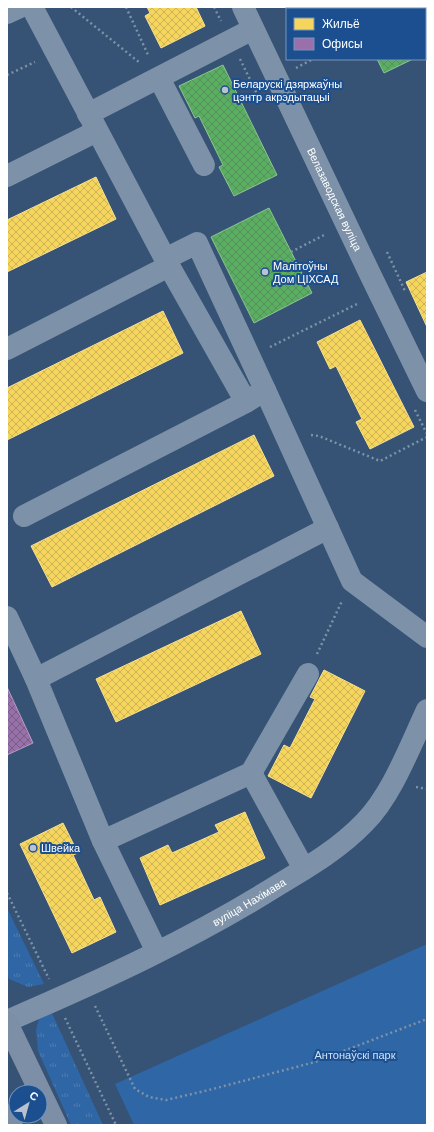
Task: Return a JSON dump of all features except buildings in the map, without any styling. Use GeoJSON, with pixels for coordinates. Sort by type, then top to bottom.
{"type":"FeatureCollection","features":[{"type":"Feature","properties":{"kind":"main road"},"geometry":{"type":"LineString","coordinates":[[7,1022],[56,1125]]}},
{"type":"Feature","properties":{"kind":"main road"},"geometry":{"type":"LineString","coordinates":[[7,1115],[12,1125]]}},
{"type":"Feature","properties":{"kind":"street"},"geometry":{"type":"LineString","coordinates":[[7,13],[20,7]]}},
{"type":"Feature","properties":{"kind":"street"},"geometry":{"type":"LineString","coordinates":[[32,7],[167,263],[246,402]]}},
{"type":"Feature","properties":{"kind":"street","name":"Велазаводская вуліца"},"geometry":{"type":"LineString","coordinates":[[243,7],[427,391]]}},
{"type":"Feature","properties":{"kind":"street"},"geometry":{"type":"LineString","coordinates":[[7,176],[159,78],[253,29]]}},
{"type":"Feature","properties":{"kind":"street"},"geometry":{"type":"LineString","coordinates":[[159,78],[204,165]]}},
{"type":"Feature","properties":{"kind":"street"},"geometry":{"type":"LineString","coordinates":[[7,350],[167,263],[197,243],[352,581],[427,637]]}},
{"type":"Feature","properties":{"kind":"street"},"geometry":{"type":"LineString","coordinates":[[24,516],[246,402],[265,390]]}},
{"type":"Feature","properties":{"kind":"street"},"geometry":{"type":"LineString","coordinates":[[36,679],[328,528]]}},
{"type":"Feature","properties":{"kind":"street"},"geometry":{"type":"LineString","coordinates":[[7,618],[36,679],[102,841],[157,952]]}},
{"type":"Feature","properties":{"kind":"street"},"geometry":{"type":"LineString","coordinates":[[102,841],[251,773],[308,674]]}},
{"type":"Feature","properties":{"kind":"street","name":"вуліца Нахімава"},"geometry":{"type":"LineString","coordinates":[[7,1022],[85,987],[239,910],[332,851],[364,823],[388,791],[427,710]]}},
{"type":"Feature","properties":{"kind":"street"},"geometry":{"type":"LineString","coordinates":[[251,773],[304,869]]}},
{"type":"Feature","properties":{"kind":"path"},"geometry":{"type":"LineString","coordinates":[[71,7],[159,78]]}},
{"type":"Feature","properties":{"kind":"path"},"geometry":{"type":"LineString","coordinates":[[126,7],[159,78]]}},
{"type":"Feature","properties":{"kind":"path"},"geometry":{"type":"LineString","coordinates":[[7,75],[56,52]]}},
{"type":"Feature","properties":{"kind":"path"},"geometry":{"type":"LineString","coordinates":[[292,70],[311,60]]}},
{"type":"Feature","properties":{"kind":"path"},"geometry":{"type":"LineString","coordinates":[[291,252],[328,233]]}},
{"type":"Feature","properties":{"kind":"path"},"geometry":{"type":"LineString","coordinates":[[250,356],[362,302]]}},
{"type":"Feature","properties":{"kind":"path"},"geometry":{"type":"LineString","coordinates":[[284,432],[319,436],[380,461],[427,437]]}},
{"type":"Feature","properties":{"kind":"path"},"geometry":{"type":"LineString","coordinates":[[308,674],[352,581]]}},
{"type":"Feature","properties":{"kind":"path"},"geometry":{"type":"LineString","coordinates":[[413,787],[427,789]]}},
{"type":"Feature","properties":{"kind":"path"},"geometry":{"type":"LineString","coordinates":[[7,893],[49,980]]}},
{"type":"Feature","properties":{"kind":"path"},"geometry":{"type":"LineString","coordinates":[[92,1000],[135,1089],[149,1097],[166,1100],[315,1062],[427,1019]]}},
{"type":"Feature","properties":{"kind":"path"},"geometry":{"type":"LineString","coordinates":[[62,1012],[116,1125]]}},
{"type":"Feature","properties":{"kind":"green space"},"geometry":{"type":"Polygon","coordinates":[[[7,908],[44,984],[28,987],[9,979],[7,974],[7,908]]]}},
{"type":"Feature","properties":{"kind":"green space","name":"Антонаўскі парк"},"geometry":{"type":"Polygon","coordinates":[[[427,944],[427,1125],[134,1125],[115,1084],[427,944]]]}},
{"type":"Feature","properties":{"kind":"green space"},"geometry":{"type":"Polygon","coordinates":[[[51,1011],[103,1125],[71,1125],[38,1051],[36,1030],[39,1019],[51,1011]]]}},
{"type":"Feature","properties":{"kind":"place","name":"Беларускі дзяржаўны цэнтр акрэдытацыі"},"geometry":{"type":"Point","coordinates":[225,90]}},
{"type":"Feature","properties":{"kind":"place","name":"Малітоўны Дом ЦІХСАД"},"geometry":{"type":"Point","coordinates":[265,272]}},
{"type":"Feature","properties":{"kind":"place","name":"Швейка"},"geometry":{"type":"Point","coordinates":[33,848]}}]}
